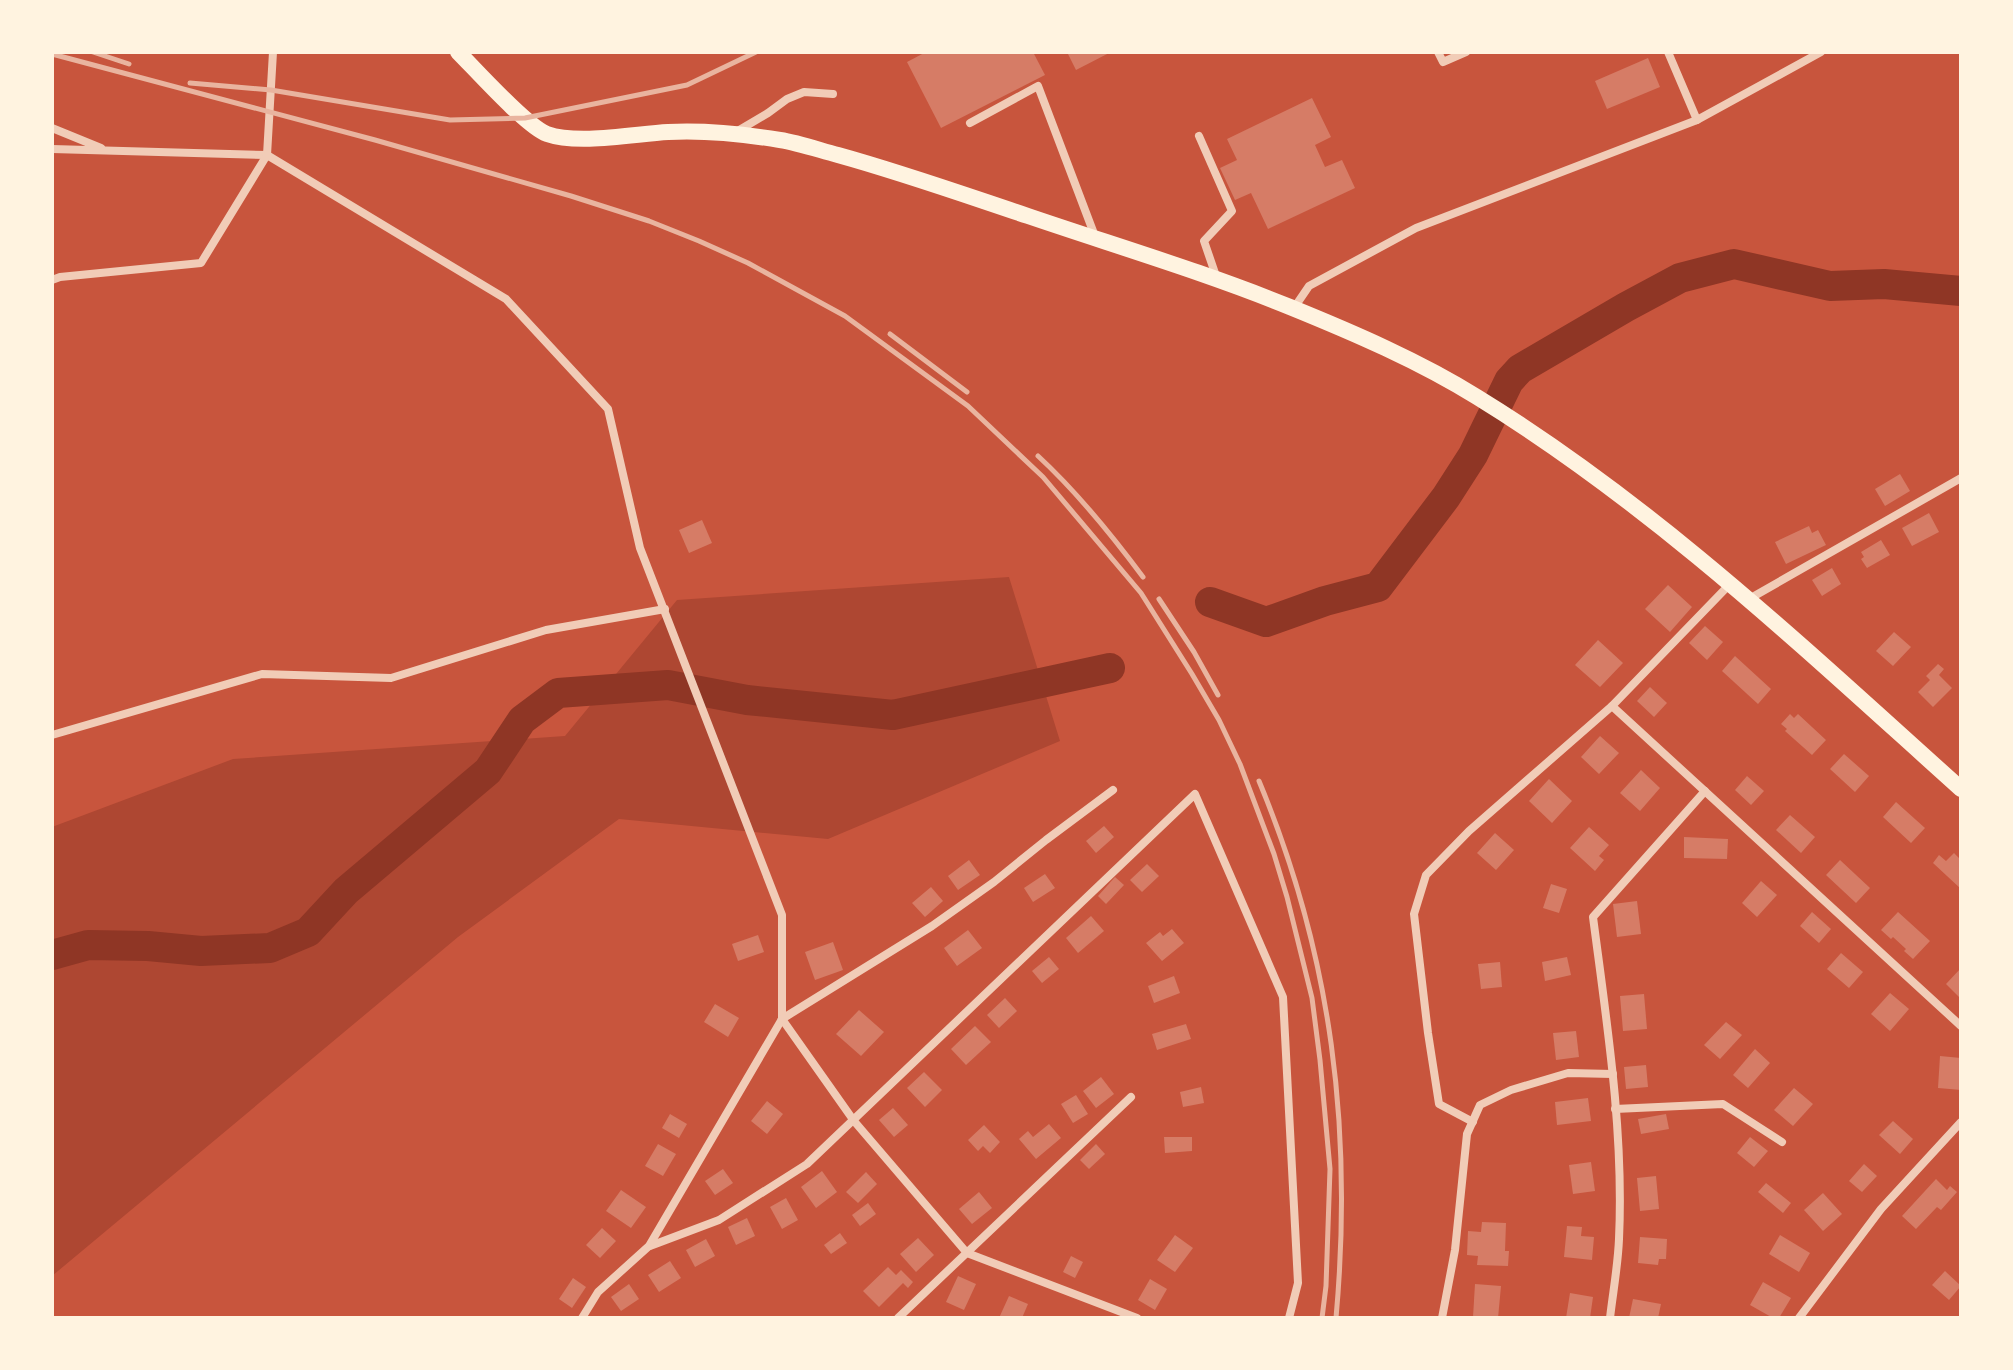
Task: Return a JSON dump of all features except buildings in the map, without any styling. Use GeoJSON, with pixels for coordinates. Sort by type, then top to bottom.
{"type":"FeatureCollection","features":[{"type":"Feature","properties":{"kind":"main road"},"geometry":{"type":"LineString","coordinates":[[458,52],[544,134],[575,138],[673,131],[787,141],[893,170],[1216,277],[1411,361],[1541,438],[1649,516],[1731,583],[1961,789]]}},
{"type":"Feature","properties":{"kind":"street"},"geometry":{"type":"LineString","coordinates":[[52,280],[201,263],[267,155],[273,52]]}},
{"type":"Feature","properties":{"kind":"street"},"geometry":{"type":"LineString","coordinates":[[1438,52],[1443,62],[1466,52]]}},
{"type":"Feature","properties":{"kind":"street"},"geometry":{"type":"LineString","coordinates":[[1668,52],[1697,120]]}},
{"type":"Feature","properties":{"kind":"street"},"geometry":{"type":"LineString","coordinates":[[1294,308],[1309,286],[1416,228],[1697,120],[1821,52]]}},
{"type":"Feature","properties":{"kind":"street"},"geometry":{"type":"LineString","coordinates":[[970,123],[1038,86],[1096,239]]}},
{"type":"Feature","properties":{"kind":"street"},"geometry":{"type":"LineString","coordinates":[[732,134],[787,99],[804,92],[833,94]]}},
{"type":"Feature","properties":{"kind":"street"},"geometry":{"type":"LineString","coordinates":[[52,128],[110,151]]}},
{"type":"Feature","properties":{"kind":"street"},"geometry":{"type":"LineString","coordinates":[[1199,136],[1232,211],[1204,241],[1216,277]]}},
{"type":"Feature","properties":{"kind":"street"},"geometry":{"type":"LineString","coordinates":[[52,149],[267,155],[506,299],[608,409],[640,548],[782,915],[782,1019],[854,1121],[967,1253],[1137,1318]]}},
{"type":"Feature","properties":{"kind":"street"},"geometry":{"type":"LineString","coordinates":[[1749,599],[1961,478]]}},
{"type":"Feature","properties":{"kind":"street"},"geometry":{"type":"LineString","coordinates":[[1473,1122],[1439,1104],[1414,914],[1426,875],[1469,831],[1612,706],[1731,583]]}},
{"type":"Feature","properties":{"kind":"street"},"geometry":{"type":"LineString","coordinates":[[52,735],[262,674],[391,678],[546,630],[665,609]]}},
{"type":"Feature","properties":{"kind":"street"},"geometry":{"type":"LineString","coordinates":[[1612,706],[1961,1026]]}},
{"type":"Feature","properties":{"kind":"street"},"geometry":{"type":"LineString","coordinates":[[582,1318],[598,1292],[649,1246],[782,1019],[932,926],[1113,790]]}},
{"type":"Feature","properties":{"kind":"street"},"geometry":{"type":"LineString","coordinates":[[1610,1318],[1619,1241],[1619,1172],[1613,1074],[1593,917],[1705,791]]}},
{"type":"Feature","properties":{"kind":"street"},"geometry":{"type":"LineString","coordinates":[[649,1246],[719,1220],[807,1164],[1195,794],[1283,997],[1298,1283],[1289,1318]]}},
{"type":"Feature","properties":{"kind":"street"},"geometry":{"type":"LineString","coordinates":[[1442,1318],[1455,1250],[1467,1134],[1480,1105],[1511,1090],[1568,1073],[1613,1074]]}},
{"type":"Feature","properties":{"kind":"street"},"geometry":{"type":"LineString","coordinates":[[898,1318],[1131,1097]]}},
{"type":"Feature","properties":{"kind":"street"},"geometry":{"type":"LineString","coordinates":[[1615,1109],[1723,1104],[1782,1142]]}},
{"type":"Feature","properties":{"kind":"street"},"geometry":{"type":"LineString","coordinates":[[1799,1318],[1881,1209],[1961,1122]]}},
{"type":"Feature","properties":{"kind":"shaded area"},"geometry":{"type":"Polygon","coordinates":[[[1009,577],[1060,741],[828,839],[619,819],[458,937],[52,1276],[52,827],[233,759],[565,736],[677,600],[1009,577]]]}},
{"type":"Feature","properties":{"kind":"waterway"},"geometry":{"type":"LineString","coordinates":[[1210,602],[1266,622],[1325,601],[1378,587],[1446,497],[1473,455],[1509,381],[1520,369],[1680,278],[1734,264],[1830,286],[1884,284],[1961,291]]}},
{"type":"Feature","properties":{"kind":"waterway"},"geometry":{"type":"LineString","coordinates":[[52,955],[88,945],[201,951],[270,948],[308,932],[346,891],[488,771],[522,720],[558,693],[668,685],[747,700],[893,715],[1110,668]]}},
{"type":"Feature","properties":{"kind":"railway"},"geometry":{"type":"LineString","coordinates":[[93,52],[129,64]]}},
{"type":"Feature","properties":{"kind":"railway"},"geometry":{"type":"LineString","coordinates":[[190,83],[271,90],[450,120],[525,118],[687,85],[756,52]]}},
{"type":"Feature","properties":{"kind":"railway"},"geometry":{"type":"LineString","coordinates":[[52,54],[571,196],[699,241],[748,263],[845,316],[968,406],[1043,477],[1141,593],[1192,674],[1240,764],[1274,854],[1312,998],[1320,1060],[1330,1169],[1322,1318]]}},
{"type":"Feature","properties":{"kind":"railway"},"geometry":{"type":"LineString","coordinates":[[890,334],[967,392]]}},
{"type":"Feature","properties":{"kind":"railway"},"geometry":{"type":"LineString","coordinates":[[1038,456],[1093,514],[1143,577]]}},
{"type":"Feature","properties":{"kind":"railway"},"geometry":{"type":"LineString","coordinates":[[1159,599],[1218,695]]}},
{"type":"Feature","properties":{"kind":"railway"},"geometry":{"type":"LineString","coordinates":[[1259,781],[1304,912],[1320,978],[1331,1045],[1341,1179],[1341,1248],[1336,1318]]}}]}
